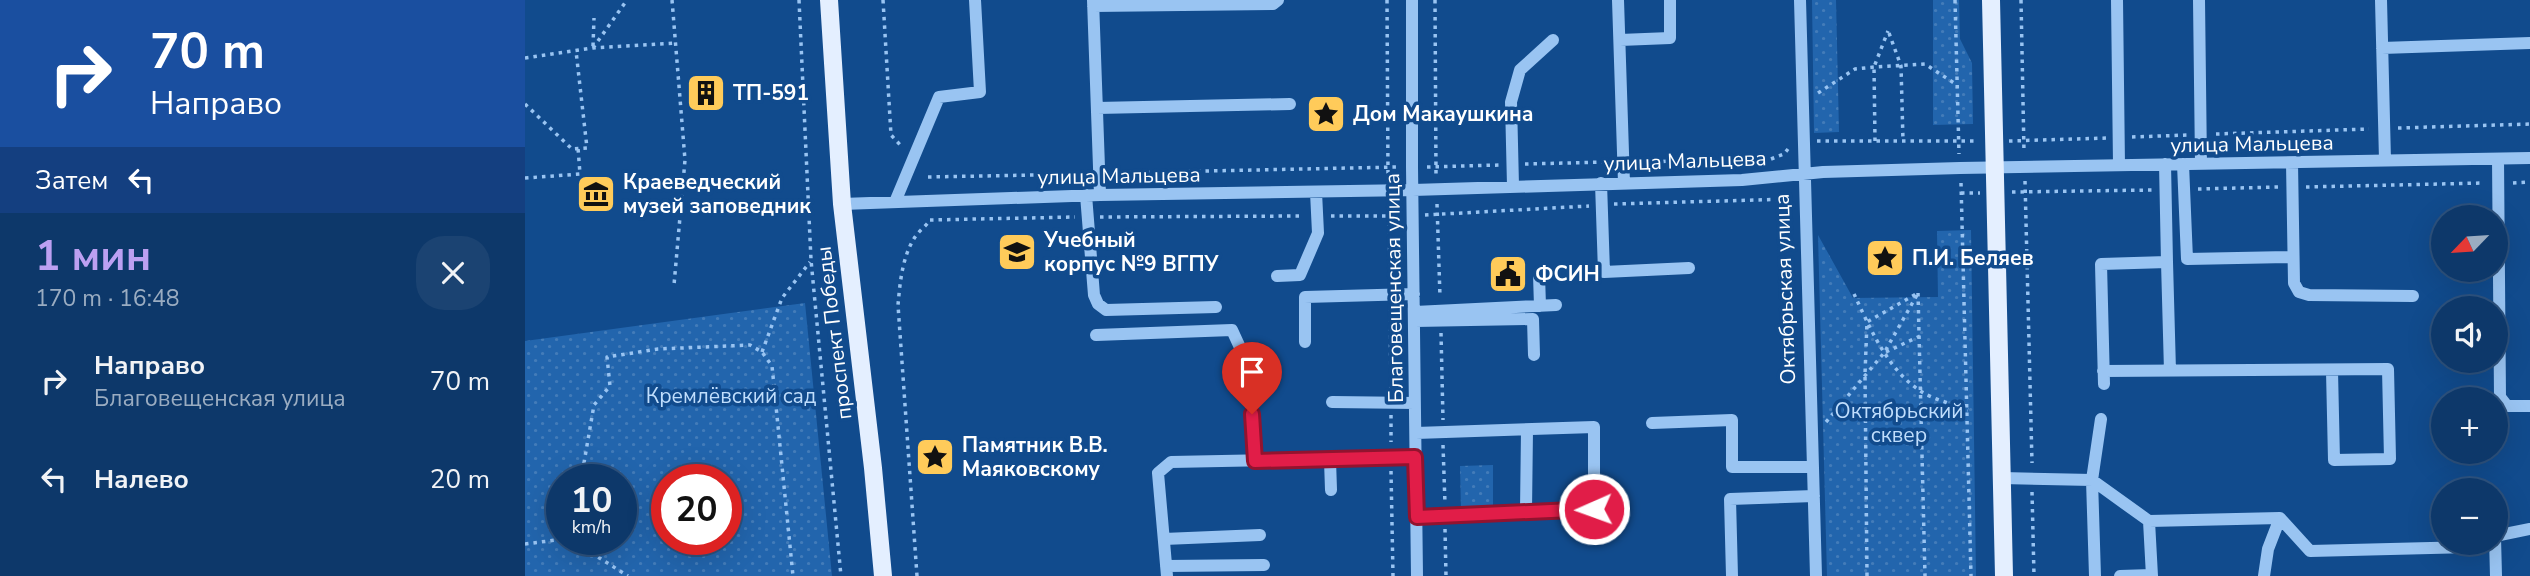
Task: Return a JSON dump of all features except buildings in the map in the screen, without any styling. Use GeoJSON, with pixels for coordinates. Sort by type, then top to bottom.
{"type":"FeatureCollection","features":[{"type":"Feature","properties":{"kind":"main road","name":"проспект Победы"},"geometry":{"type":"LineString","coordinates":[[829,0],[842,204],[883,576]]}},
{"type":"Feature","properties":{"kind":"main road"},"geometry":{"type":"LineString","coordinates":[[1991,0],[2004,576]]}},
{"type":"Feature","properties":{"kind":"street"},"geometry":{"type":"LineString","coordinates":[[895,202],[939,97],[980,92],[975,0]]}},
{"type":"Feature","properties":{"kind":"street"},"geometry":{"type":"LineString","coordinates":[[1100,195],[1093,3],[1273,4],[1277,0]]}},
{"type":"Feature","properties":{"kind":"street","name":"Благовещенская улица"},"geometry":{"type":"LineString","coordinates":[[1412,0],[1417,576]]}},
{"type":"Feature","properties":{"kind":"street"},"geometry":{"type":"LineString","coordinates":[[1618,0],[1624,183]]}},
{"type":"Feature","properties":{"kind":"street"},"geometry":{"type":"LineString","coordinates":[[1620,40],[1670,38],[1669,0]]}},
{"type":"Feature","properties":{"kind":"street","name":"Октябрьская улица"},"geometry":{"type":"LineString","coordinates":[[1800,0],[1816,576]]}},
{"type":"Feature","properties":{"kind":"street"},"geometry":{"type":"LineString","coordinates":[[2117,0],[2119,165]]}},
{"type":"Feature","properties":{"kind":"street"},"geometry":{"type":"LineString","coordinates":[[2199,0],[2201,163]]}},
{"type":"Feature","properties":{"kind":"street"},"geometry":{"type":"LineString","coordinates":[[2381,0],[2385,160]]}},
{"type":"Feature","properties":{"kind":"street"},"geometry":{"type":"LineString","coordinates":[[1513,186],[1511,102],[1520,70],[1553,40]]}},
{"type":"Feature","properties":{"kind":"street"},"geometry":{"type":"LineString","coordinates":[[2382,48],[2530,43]]}},
{"type":"Feature","properties":{"kind":"street"},"geometry":{"type":"LineString","coordinates":[[1097,108],[1290,104]]}},
{"type":"Feature","properties":{"kind":"street","name":"улица Мальцева"},"geometry":{"type":"LineString","coordinates":[[842,204],[1086,195],[1389,191],[2025,166],[2530,158]]}},
{"type":"Feature","properties":{"kind":"street"},"geometry":{"type":"LineString","coordinates":[[2498,159],[2496,183],[2500,397],[2507,406],[2530,406]]}},
{"type":"Feature","properties":{"kind":"street"},"geometry":{"type":"LineString","coordinates":[[2292,163],[2294,283],[2298,292],[2309,295],[2413,296]]}},
{"type":"Feature","properties":{"kind":"street"},"geometry":{"type":"LineString","coordinates":[[2165,164],[2171,371]]}},
{"type":"Feature","properties":{"kind":"street"},"geometry":{"type":"LineString","coordinates":[[2183,164],[2187,259],[2293,257]]}},
{"type":"Feature","properties":{"kind":"street"},"geometry":{"type":"LineString","coordinates":[[1601,183],[1604,272],[1689,268]]}},
{"type":"Feature","properties":{"kind":"street"},"geometry":{"type":"LineString","coordinates":[[1305,342],[1305,297],[1300,275],[1318,233],[1316,192]]}},
{"type":"Feature","properties":{"kind":"street"},"geometry":{"type":"LineString","coordinates":[[1086,195],[1094,295],[1098,304],[1106,310],[1216,307]]}},
{"type":"Feature","properties":{"kind":"street"},"geometry":{"type":"LineString","coordinates":[[2104,384],[2101,264],[2167,262]]}},
{"type":"Feature","properties":{"kind":"street"},"geometry":{"type":"LineString","coordinates":[[1277,276],[1300,275]]}},
{"type":"Feature","properties":{"kind":"street"},"geometry":{"type":"LineString","coordinates":[[1539,275],[1540,306]]}},
{"type":"Feature","properties":{"kind":"street"},"geometry":{"type":"LineString","coordinates":[[1305,297],[1414,294]]}},
{"type":"Feature","properties":{"kind":"street"},"geometry":{"type":"LineString","coordinates":[[1415,316],[1556,305]]}},
{"type":"Feature","properties":{"kind":"street"},"geometry":{"type":"LineString","coordinates":[[1440,315],[1533,319],[1534,355]]}},
{"type":"Feature","properties":{"kind":"street"},"geometry":{"type":"LineString","coordinates":[[1096,335],[1232,330],[1249,367],[1255,461]]}},
{"type":"Feature","properties":{"kind":"street"},"geometry":{"type":"LineString","coordinates":[[2103,371],[2388,369],[2390,459],[2334,460],[2332,371]]}},
{"type":"Feature","properties":{"kind":"street"},"geometry":{"type":"LineString","coordinates":[[1332,402],[1415,403]]}},
{"type":"Feature","properties":{"kind":"street"},"geometry":{"type":"LineString","coordinates":[[2095,576],[2092,480],[2101,419]]}},
{"type":"Feature","properties":{"kind":"street"},"geometry":{"type":"LineString","coordinates":[[1652,423],[1732,420],[1732,467],[1813,467]]}},
{"type":"Feature","properties":{"kind":"street"},"geometry":{"type":"LineString","coordinates":[[1416,433],[1594,427],[1594,509],[1417,517]]}},
{"type":"Feature","properties":{"kind":"street"},"geometry":{"type":"LineString","coordinates":[[1526,511],[1527,430]]}},
{"type":"Feature","properties":{"kind":"street"},"geometry":{"type":"LineString","coordinates":[[1264,565],[1167,571],[1159,472],[1163,466],[1171,462],[1415,457]]}},
{"type":"Feature","properties":{"kind":"street"},"geometry":{"type":"LineString","coordinates":[[1330,460],[1331,490]]}},
{"type":"Feature","properties":{"kind":"street"},"geometry":{"type":"LineString","coordinates":[[2002,478],[2092,480],[2149,521],[2280,518],[2310,551],[2431,548]]}},
{"type":"Feature","properties":{"kind":"street"},"geometry":{"type":"LineString","coordinates":[[1732,576],[1730,499],[1814,496]]}},
{"type":"Feature","properties":{"kind":"street"},"geometry":{"type":"LineString","coordinates":[[2264,576],[2268,549],[2280,518]]}},
{"type":"Feature","properties":{"kind":"street"},"geometry":{"type":"LineString","coordinates":[[2120,576],[2152,575],[2149,521]]}},
{"type":"Feature","properties":{"kind":"street"},"geometry":{"type":"LineString","coordinates":[[2508,534],[2530,529]]}},
{"type":"Feature","properties":{"kind":"street"},"geometry":{"type":"LineString","coordinates":[[1164,539],[1260,534]]}},
{"type":"Feature","properties":{"kind":"street"},"geometry":{"type":"LineString","coordinates":[[2495,555],[2496,576]]}},
{"type":"Feature","properties":{"kind":"path"},"geometry":{"type":"LineString","coordinates":[[593,48],[627,0]]}},
{"type":"Feature","properties":{"kind":"path"},"geometry":{"type":"LineString","coordinates":[[671,0],[685,160],[674,285]]}},
{"type":"Feature","properties":{"kind":"path"},"geometry":{"type":"LineString","coordinates":[[799,0],[811,260],[841,576]]}},
{"type":"Feature","properties":{"kind":"path"},"geometry":{"type":"LineString","coordinates":[[883,0],[891,135],[928,177],[930,220],[915,237],[906,258],[898,305],[917,576]]}},
{"type":"Feature","properties":{"kind":"path"},"geometry":{"type":"LineString","coordinates":[[1387,0],[1392,576]]}},
{"type":"Feature","properties":{"kind":"path"},"geometry":{"type":"LineString","coordinates":[[1435,0],[1437,189]]}},
{"type":"Feature","properties":{"kind":"path"},"geometry":{"type":"LineString","coordinates":[[1955,0],[1971,576]]}},
{"type":"Feature","properties":{"kind":"path"},"geometry":{"type":"LineString","coordinates":[[2021,0],[2034,576]]}},
{"type":"Feature","properties":{"kind":"path"},"geometry":{"type":"LineString","coordinates":[[593,48],[594,18]]}},
{"type":"Feature","properties":{"kind":"path"},"geometry":{"type":"LineString","coordinates":[[1875,141],[1874,67],[1888,31],[1901,66],[1903,141]]}},
{"type":"Feature","properties":{"kind":"path"},"geometry":{"type":"LineString","coordinates":[[525,58],[593,48],[675,43]]}},
{"type":"Feature","properties":{"kind":"path"},"geometry":{"type":"LineString","coordinates":[[525,104],[572,149],[587,148],[576,51]]}},
{"type":"Feature","properties":{"kind":"path"},"geometry":{"type":"LineString","coordinates":[[1803,103],[1855,69],[1926,64],[1957,85]]}},
{"type":"Feature","properties":{"kind":"path"},"geometry":{"type":"LineString","coordinates":[[928,177],[1771,159],[1784,154],[1789,148],[1790,140],[2024,141],[2530,124]]}},
{"type":"Feature","properties":{"kind":"path"},"geometry":{"type":"LineString","coordinates":[[525,178],[580,174],[578,148]]}},
{"type":"Feature","properties":{"kind":"path"},"geometry":{"type":"LineString","coordinates":[[1771,159],[1773,200]]}},
{"type":"Feature","properties":{"kind":"path"},"geometry":{"type":"LineString","coordinates":[[2184,189],[2530,182]]}},
{"type":"Feature","properties":{"kind":"path"},"geometry":{"type":"LineString","coordinates":[[1994,193],[2166,190]]}},
{"type":"Feature","properties":{"kind":"path"},"geometry":{"type":"LineString","coordinates":[[1438,215],[1446,576]]}},
{"type":"Feature","properties":{"kind":"path"},"geometry":{"type":"LineString","coordinates":[[930,220],[1413,216]]}},
{"type":"Feature","properties":{"kind":"path"},"geometry":{"type":"LineString","coordinates":[[762,352],[782,298],[811,260]]}},
{"type":"Feature","properties":{"kind":"path"},"geometry":{"type":"LineString","coordinates":[[1854,293],[1884,352],[1902,375],[1922,392],[1968,410]]}},
{"type":"Feature","properties":{"kind":"path"},"geometry":{"type":"LineString","coordinates":[[1812,440],[1884,352],[1918,293]]}},
{"type":"Feature","properties":{"kind":"path"},"geometry":{"type":"LineString","coordinates":[[1867,322],[1918,293]]}},
{"type":"Feature","properties":{"kind":"path"},"geometry":{"type":"LineString","coordinates":[[1918,293],[1925,576]]}},
{"type":"Feature","properties":{"kind":"path"},"geometry":{"type":"LineString","coordinates":[[1867,322],[1867,576]]}},
{"type":"Feature","properties":{"kind":"path"},"geometry":{"type":"LineString","coordinates":[[1884,352],[1920,336]]}},
{"type":"Feature","properties":{"kind":"path"},"geometry":{"type":"LineString","coordinates":[[584,464],[594,405],[610,386],[607,357],[658,349],[750,345],[762,352],[772,366],[793,576]]}},
{"type":"Feature","properties":{"kind":"path"},"geometry":{"type":"LineString","coordinates":[[525,544],[546,541]]}},
{"type":"Feature","properties":{"kind":"path"},"geometry":{"type":"LineString","coordinates":[[595,555],[628,576]]}},
{"type":"Feature","properties":{"kind":"green space"},"geometry":{"type":"Polygon","coordinates":[[[1812,0],[1836,0],[1839,132],[1814,133],[1812,0]]]}},
{"type":"Feature","properties":{"kind":"green space"},"geometry":{"type":"Polygon","coordinates":[[[1933,0],[1959,0],[1960,39],[1972,63],[1973,124],[1933,125],[1933,0]]]}},
{"type":"Feature","properties":{"kind":"green space","name":"Октябрьский сквер"},"geometry":{"type":"Polygon","coordinates":[[[1971,230],[1976,576],[1827,576],[1818,235],[1853,298],[1938,297],[1937,231],[1971,230]]]}},
{"type":"Feature","properties":{"kind":"green space","name":"Кремлёвский сад"},"geometry":{"type":"Polygon","coordinates":[[[805,303],[832,576],[525,576],[525,341],[805,303]]]}},
{"type":"Feature","properties":{"kind":"green space"},"geometry":{"type":"Polygon","coordinates":[[[1493,465],[1493,508],[1461,509],[1460,466],[1493,465]]]}},
{"type":"Feature","properties":{"kind":"place","name":"ТП-591"},"geometry":{"type":"Point","coordinates":[706,93]}},
{"type":"Feature","properties":{"kind":"place","name":"Дом Макаушкина"},"geometry":{"type":"Point","coordinates":[1326,114]}},
{"type":"Feature","properties":{"kind":"place","name":"Краеведческий музей заповедник"},"geometry":{"type":"Point","coordinates":[596,194]}},
{"type":"Feature","properties":{"kind":"place","name":"Учебный корпус №9 ВГПУ"},"geometry":{"type":"Point","coordinates":[1017,252]}},
{"type":"Feature","properties":{"kind":"place","name":"П.И. Беляев"},"geometry":{"type":"Point","coordinates":[1885,258]}},
{"type":"Feature","properties":{"kind":"place","name":"ФСИН"},"geometry":{"type":"Point","coordinates":[1508,274]}},
{"type":"Feature","properties":{"kind":"place","name":"Памятник В.В. Маяковскому"},"geometry":{"type":"Point","coordinates":[935,457]}},
{"type":"Feature","properties":{"kind":"route"},"geometry":{"type":"LineString","coordinates":[[1252,414],[1255,461],[1415,457],[1417,517],[1594,509]]}}]}
